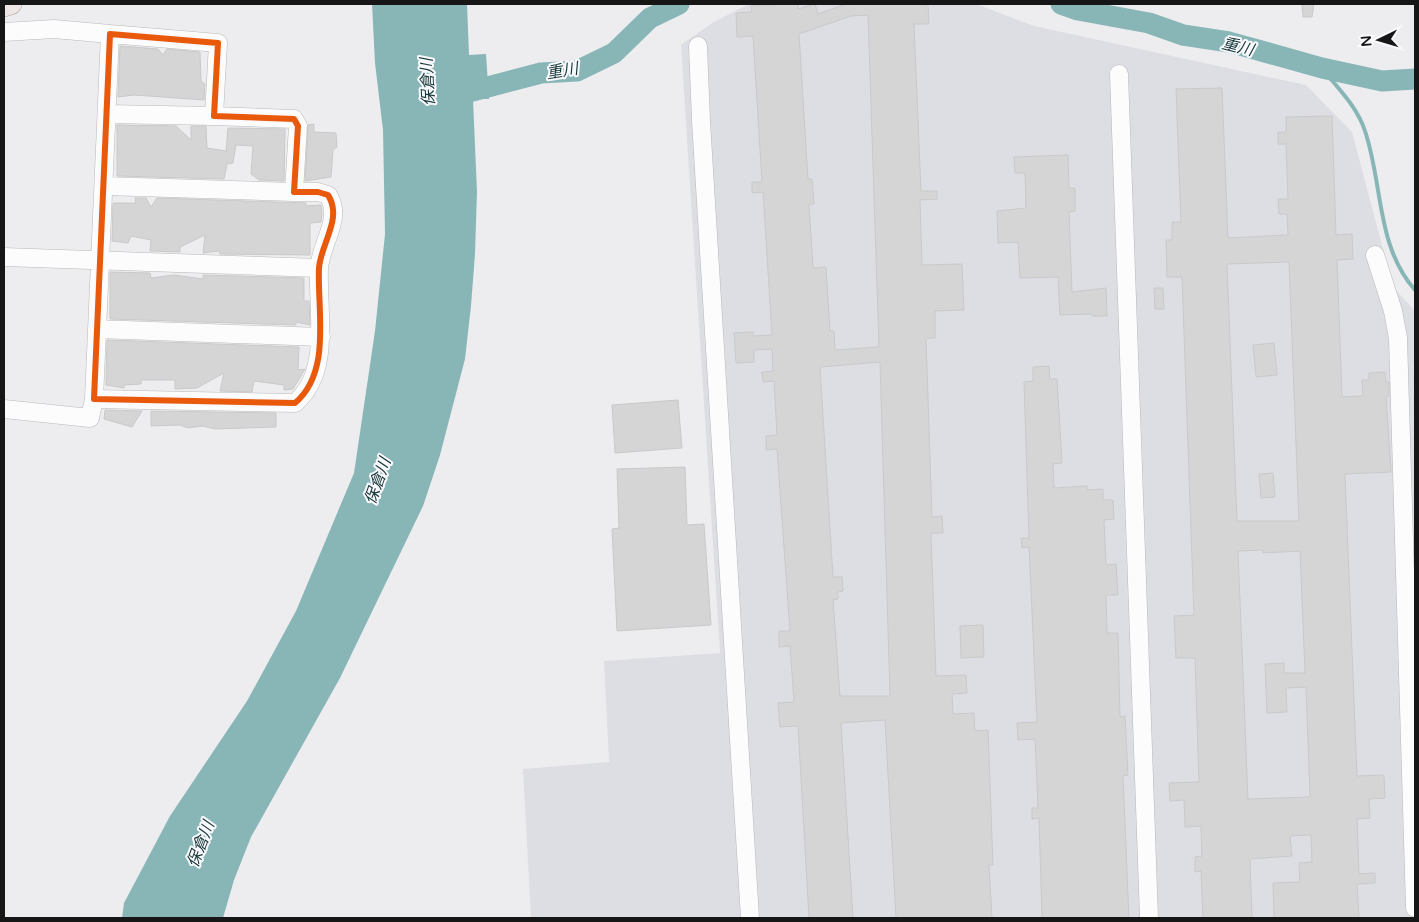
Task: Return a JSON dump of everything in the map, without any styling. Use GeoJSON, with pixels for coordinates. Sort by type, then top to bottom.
{"type":"FeatureCollection","features":[{"type":"Feature","properties":{"kind":"main road"},"geometry":{"type":"LineString","coordinates":[[4,6],[12,4]]}},
{"type":"Feature","properties":{"kind":"street"},"geometry":{"type":"LineString","coordinates":[[4,32],[54,29],[218,43],[214,116]]}},
{"type":"Feature","properties":{"kind":"street"},"geometry":{"type":"LineString","coordinates":[[4,409],[90,418],[94,399],[110,34]]}},
{"type":"Feature","properties":{"kind":"street"},"geometry":{"type":"LineString","coordinates":[[698,46],[750,918]]}},
{"type":"Feature","properties":{"kind":"street"},"geometry":{"type":"LineString","coordinates":[[1119,74],[1149,918]]}},
{"type":"Feature","properties":{"kind":"street"},"geometry":{"type":"LineString","coordinates":[[107,114],[294,119],[298,126],[294,192]]}},
{"type":"Feature","properties":{"kind":"street"},"geometry":{"type":"LineString","coordinates":[[94,399],[295,404],[302,398],[308,387],[318,358],[321,338],[319,268],[322,248],[335,213],[334,203],[328,195],[318,192],[104,186]]}},
{"type":"Feature","properties":{"kind":"street"},"geometry":{"type":"LineString","coordinates":[[1375,255],[1393,312],[1398,338],[1415,908]]}},
{"type":"Feature","properties":{"kind":"street"},"geometry":{"type":"LineString","coordinates":[[4,257],[319,268]]}},
{"type":"Feature","properties":{"kind":"street"},"geometry":{"type":"LineString","coordinates":[[97,330],[321,338]]}},
{"type":"Feature","properties":{"kind":"shaded area"},"geometry":{"type":"Polygon","coordinates":[[[749,4],[976,4],[1034,26],[1306,85],[1352,132],[1393,287],[1415,311],[1415,918],[531,918],[523,769],[609,762],[604,661],[720,653],[681,45],[712,23],[749,4]]]}},
{"type":"Feature","properties":{"kind":"water","name":"保倉川"},"geometry":{"type":"Polygon","coordinates":[[[372,4],[467,4],[469,55],[486,54],[489,99],[473,99],[477,192],[475,254],[465,359],[440,455],[423,506],[340,678],[251,837],[234,880],[223,918],[122,918],[124,903],[170,816],[247,701],[296,611],[354,473],[375,331],[385,234],[383,130],[375,63],[372,4]]]}},
{"type":"Feature","properties":{"kind":"building"},"geometry":{"type":"Polygon","coordinates":[[[798,4],[798,9],[815,4],[818,14],[846,4],[928,4],[929,24],[914,24],[921,191],[937,191],[937,199],[920,200],[922,265],[962,264],[964,310],[935,311],[935,338],[926,338],[932,517],[942,516],[943,533],[931,533],[936,676],[966,675],[967,693],[952,694],[953,714],[974,713],[975,731],[988,730],[993,865],[989,865],[992,918],[896,918],[885,720],[841,723],[853,918],[809,918],[798,726],[780,727],[778,703],[794,702],[790,646],[779,647],[779,631],[790,631],[777,449],[766,450],[766,436],[777,435],[774,381],[763,382],[762,372],[773,371],[772,349],[754,350],[754,362],[736,363],[734,333],[753,332],[753,336],[772,335],[763,192],[752,193],[752,182],[762,182],[753,36],[737,37],[736,13],[752,12],[751,6],[798,4]],[[868,15],[851,16],[799,34],[808,179],[812,179],[814,204],[809,204],[813,268],[826,267],[830,331],[834,331],[835,350],[879,347],[868,15]],[[880,362],[820,367],[833,577],[842,577],[843,591],[838,592],[838,599],[833,600],[840,696],[890,696],[880,362]]]}},
{"type":"Feature","properties":{"kind":"building"},"geometry":{"type":"Polygon","coordinates":[[[1302,4],[1314,4],[1312,17],[1303,17],[1302,4]]]}},
{"type":"Feature","properties":{"kind":"building"},"geometry":{"type":"Polygon","coordinates":[[[120,46],[158,49],[163,55],[167,49],[200,52],[201,81],[205,84],[204,100],[134,95],[118,97],[120,46]]]}},
{"type":"Feature","properties":{"kind":"building"},"geometry":{"type":"Polygon","coordinates":[[[1222,88],[1228,238],[1288,235],[1287,214],[1279,214],[1278,199],[1288,199],[1286,144],[1278,144],[1278,132],[1286,132],[1286,117],[1332,116],[1336,235],[1352,234],[1353,259],[1337,260],[1342,397],[1363,396],[1362,380],[1369,380],[1369,373],[1385,372],[1386,382],[1389,382],[1389,396],[1386,397],[1391,472],[1345,474],[1357,776],[1384,775],[1385,798],[1369,799],[1370,818],[1357,819],[1359,874],[1375,873],[1375,883],[1357,884],[1359,918],[1274,918],[1273,883],[1300,882],[1299,863],[1312,862],[1311,835],[1290,836],[1292,856],[1250,859],[1252,918],[1203,918],[1201,871],[1195,872],[1195,857],[1202,856],[1201,826],[1185,827],[1184,800],[1170,801],[1169,783],[1199,782],[1195,658],[1176,658],[1174,616],[1194,615],[1182,277],[1167,277],[1166,240],[1172,240],[1172,222],[1181,222],[1176,89],[1222,88]],[[1289,262],[1227,264],[1237,521],[1299,521],[1289,262]],[[1263,550],[1238,551],[1248,799],[1310,797],[1306,687],[1286,688],[1287,712],[1267,713],[1265,664],[1284,663],[1284,673],[1305,673],[1300,551],[1263,553],[1263,550]]]}},
{"type":"Feature","properties":{"kind":"building"},"geometry":{"type":"Polygon","coordinates":[[[314,124],[314,132],[336,133],[337,147],[333,150],[331,177],[305,181],[308,125],[314,124]]]}},
{"type":"Feature","properties":{"kind":"building"},"geometry":{"type":"Polygon","coordinates":[[[117,125],[176,126],[191,140],[191,126],[206,126],[207,148],[226,151],[228,128],[285,129],[284,181],[259,180],[251,174],[253,146],[236,145],[233,163],[227,164],[224,179],[117,176],[117,125]]]}},
{"type":"Feature","properties":{"kind":"building"},"geometry":{"type":"Polygon","coordinates":[[[1068,155],[1069,188],[1075,188],[1075,211],[1069,212],[1072,292],[1106,288],[1107,316],[1093,316],[1092,314],[1060,315],[1058,277],[1020,278],[1018,242],[998,243],[997,211],[1026,208],[1025,173],[1015,173],[1014,157],[1068,155]]]}},
{"type":"Feature","properties":{"kind":"building"},"geometry":{"type":"Polygon","coordinates":[[[135,198],[146,198],[151,207],[157,198],[306,203],[306,206],[321,205],[322,213],[321,222],[310,223],[310,255],[220,254],[219,251],[203,253],[205,235],[180,247],[180,252],[150,251],[151,240],[131,236],[128,243],[112,241],[113,203],[136,203],[135,198]]]}},
{"type":"Feature","properties":{"kind":"building"},"geometry":{"type":"Polygon","coordinates":[[[110,272],[150,273],[151,278],[174,275],[203,279],[203,275],[304,278],[304,301],[309,301],[310,325],[296,322],[296,325],[110,319],[110,272]]]}},
{"type":"Feature","properties":{"kind":"building"},"geometry":{"type":"Polygon","coordinates":[[[1154,288],[1163,288],[1164,309],[1155,309],[1154,288]]]}},
{"type":"Feature","properties":{"kind":"building"},"geometry":{"type":"Polygon","coordinates":[[[107,340],[299,347],[298,370],[305,369],[293,389],[284,390],[284,385],[254,381],[252,392],[220,391],[224,373],[197,388],[175,389],[175,380],[141,380],[141,384],[124,385],[124,388],[106,385],[107,340]]]}},
{"type":"Feature","properties":{"kind":"building"},"geometry":{"type":"Polygon","coordinates":[[[1274,343],[1277,375],[1256,377],[1253,345],[1274,343]]]}},
{"type":"Feature","properties":{"kind":"building"},"geometry":{"type":"Polygon","coordinates":[[[1049,366],[1050,379],[1057,379],[1062,463],[1053,464],[1054,488],[1087,486],[1088,490],[1103,489],[1103,500],[1113,500],[1114,519],[1104,520],[1106,565],[1116,564],[1118,595],[1106,595],[1107,633],[1118,633],[1120,717],[1125,716],[1128,775],[1123,776],[1129,918],[1042,918],[1039,818],[1032,819],[1032,808],[1038,808],[1035,739],[1018,740],[1017,723],[1037,722],[1029,547],[1022,548],[1021,538],[1029,538],[1024,382],[1033,381],[1033,367],[1049,366]]]}},
{"type":"Feature","properties":{"kind":"building"},"geometry":{"type":"Polygon","coordinates":[[[678,400],[682,448],[615,453],[612,405],[678,400]]]}},
{"type":"Feature","properties":{"kind":"building"},"geometry":{"type":"Polygon","coordinates":[[[105,410],[142,411],[132,427],[104,419],[105,410]]]}},
{"type":"Feature","properties":{"kind":"building"},"geometry":{"type":"Polygon","coordinates":[[[151,411],[276,413],[276,427],[215,429],[203,426],[188,428],[180,425],[151,426],[151,411]]]}},
{"type":"Feature","properties":{"kind":"building"},"geometry":{"type":"Polygon","coordinates":[[[685,467],[687,525],[704,524],[711,625],[617,631],[612,529],[619,528],[617,469],[685,467]]]}},
{"type":"Feature","properties":{"kind":"building"},"geometry":{"type":"Polygon","coordinates":[[[1273,473],[1275,497],[1261,498],[1259,474],[1273,473]]]}},
{"type":"Feature","properties":{"kind":"building"},"geometry":{"type":"Polygon","coordinates":[[[983,625],[984,657],[961,658],[960,626],[983,625]]]}},
{"type":"Feature","properties":{"kind":"waterway","name":"重川"},"geometry":{"type":"LineString","coordinates":[[461,94],[541,73],[577,71],[614,53],[650,18],[679,4]]}},
{"type":"Feature","properties":{"kind":"waterway","name":"重川"},"geometry":{"type":"LineString","coordinates":[[1061,4],[1078,10],[1149,23],[1183,35],[1229,42],[1322,68],[1382,81],[1415,79]]}},
{"type":"Feature","properties":{"kind":"waterway"},"geometry":{"type":"LineString","coordinates":[[1322,68],[1362,122],[1371,151],[1382,214],[1393,254],[1402,273],[1415,290]]}},
{"type":"Feature","properties":{"kind":"cycle path"},"geometry":{"type":"LineString","coordinates":[[110,34],[218,43],[214,116],[294,119],[298,126],[294,192],[318,192],[328,195],[333,213],[330,231],[319,268],[320,340],[318,358],[314,375],[307,390],[295,403],[94,399],[110,34]]}}]}
